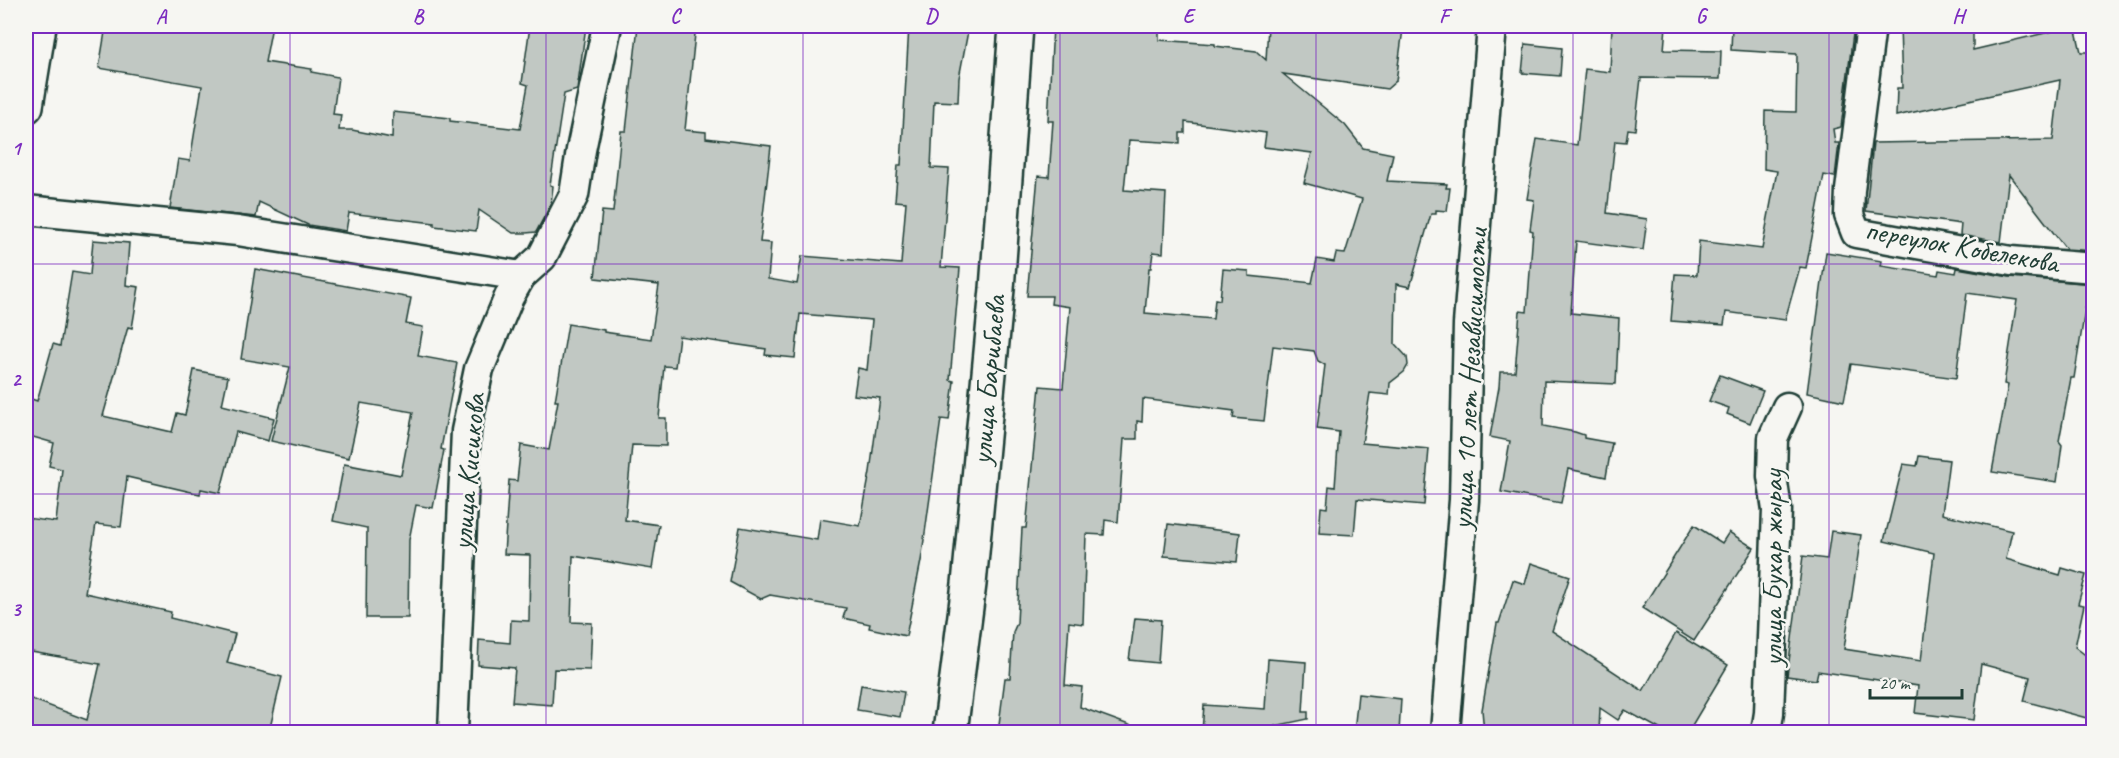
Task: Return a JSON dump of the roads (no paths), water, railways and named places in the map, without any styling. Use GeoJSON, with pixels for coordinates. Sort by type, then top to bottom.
{"type":"FeatureCollection","features":[{"type":"Feature","properties":{"kind":"street"},"geometry":{"type":"LineString","coordinates":[[26,106],[39,26]]}},
{"type":"Feature","properties":{"kind":"street","name":"улица Кисикова"},"geometry":{"type":"LineString","coordinates":[[453,732],[466,431],[479,369],[509,297],[521,276],[542,257],[574,195],[581,150],[608,26]]}},
{"type":"Feature","properties":{"kind":"street","name":"улица Барибаева"},"geometry":{"type":"LineString","coordinates":[[950,732],[969,584],[997,289],[1016,26]]}},
{"type":"Feature","properties":{"kind":"street","name":"улица 10 лет Независимости"},"geometry":{"type":"LineString","coordinates":[[1445,732],[1464,500],[1468,324],[1492,26]]}},
{"type":"Feature","properties":{"kind":"street","name":"переулок Кобелекова"},"geometry":{"type":"LineString","coordinates":[[1871,26],[1850,190],[1849,215],[1856,233],[2011,261],[2094,268]]}},
{"type":"Feature","properties":{"kind":"street"},"geometry":{"type":"LineString","coordinates":[[26,210],[238,231],[521,276]]}},
{"type":"Feature","properties":{"kind":"street","name":"улица Бухар жырау"},"geometry":{"type":"LineString","coordinates":[[1766,732],[1769,713],[1777,510],[1772,476],[1773,438],[1787,407]]}}]}
